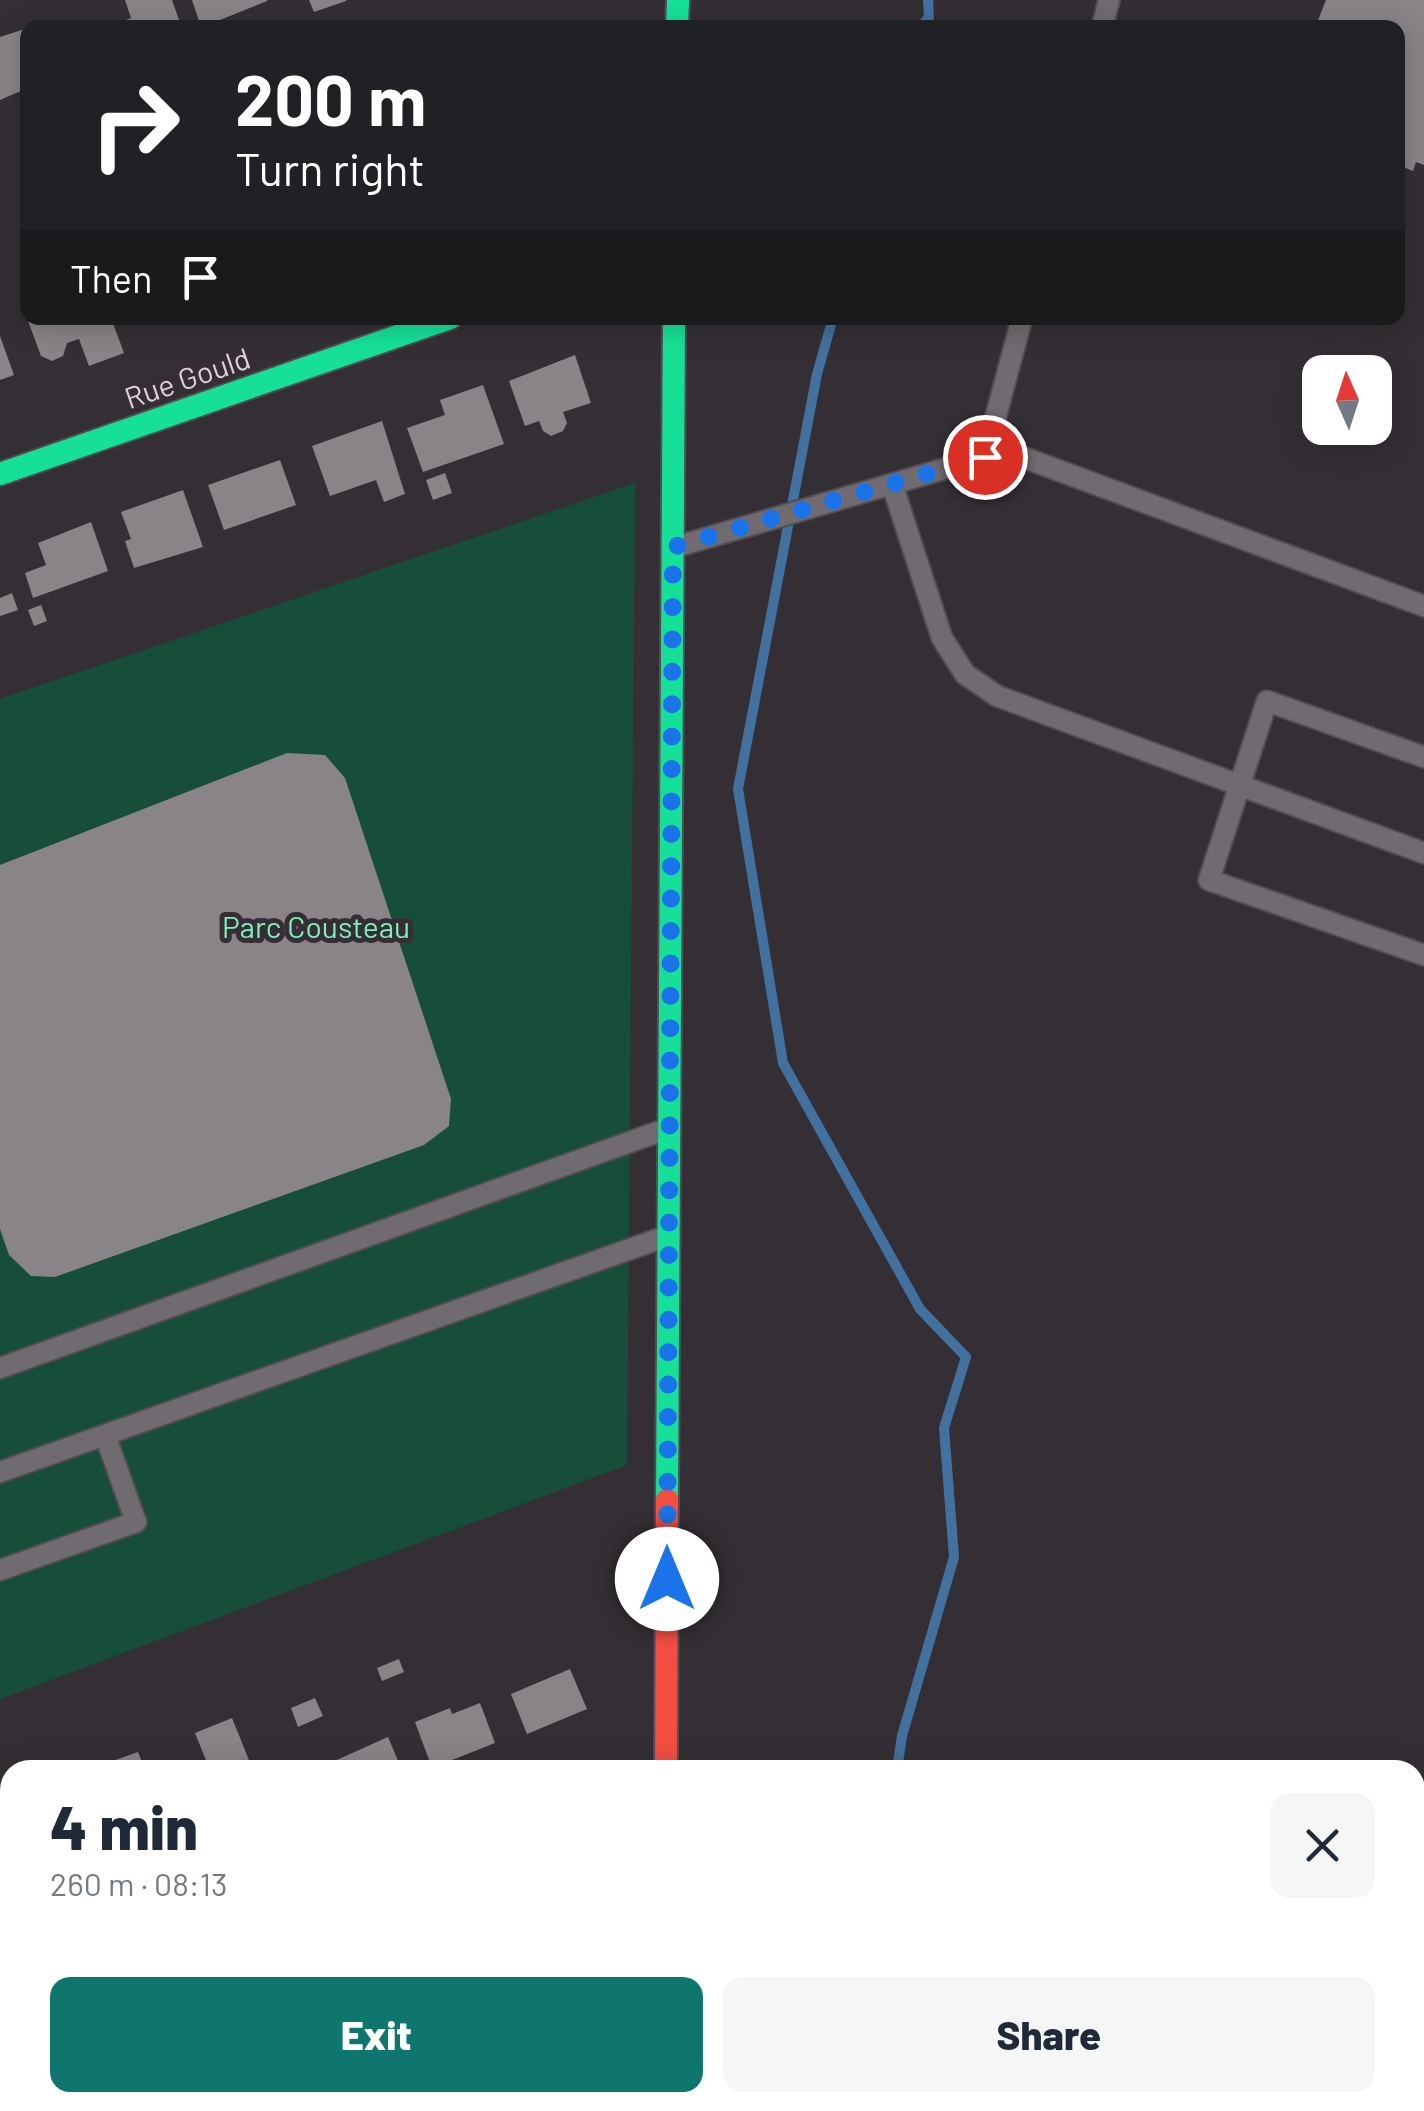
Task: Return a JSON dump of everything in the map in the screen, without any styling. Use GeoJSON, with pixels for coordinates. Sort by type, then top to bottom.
{"type":"FeatureCollection","features":[{"type":"Feature","properties":{"kind":"street","name":"Rue Gould"},"geometry":{"type":"LineString","coordinates":[[0,474],[430,325]]}},
{"type":"Feature","properties":{"kind":"street"},"geometry":{"type":"LineString","coordinates":[[666,1760],[674,325]]}},
{"type":"Feature","properties":{"kind":"lane"},"geometry":{"type":"LineString","coordinates":[[985,457],[1020,325]]}},
{"type":"Feature","properties":{"kind":"lane"},"geometry":{"type":"LineString","coordinates":[[673,547],[985,457],[1025,458],[1424,606]]}},
{"type":"Feature","properties":{"kind":"lane"},"geometry":{"type":"LineString","coordinates":[[892,484],[942,638],[965,674],[996,696],[1424,853]]}},
{"type":"Feature","properties":{"kind":"lane"},"geometry":{"type":"LineString","coordinates":[[1424,757],[1267,701],[1210,880],[1424,955]]}},
{"type":"Feature","properties":{"kind":"lane"},"geometry":{"type":"LineString","coordinates":[[0,1368],[670,1128]]}},
{"type":"Feature","properties":{"kind":"lane"},"geometry":{"type":"LineString","coordinates":[[0,1472],[669,1235]]}},
{"type":"Feature","properties":{"kind":"lane"},"geometry":{"type":"LineString","coordinates":[[0,1570],[136,1522],[105,1435]]}},
{"type":"Feature","properties":{"kind":"green space","name":"Parc Cousteau"},"geometry":{"type":"Polygon","coordinates":[[[635,483],[627,1465],[0,1699],[0,699],[635,483]]]}},
{"type":"Feature","properties":{"kind":"building"},"geometry":{"type":"Polygon","coordinates":[[[125,0],[172,0],[179,20],[126,20],[131,18],[125,0]]]}},
{"type":"Feature","properties":{"kind":"building"},"geometry":{"type":"Polygon","coordinates":[[[192,0],[267,0],[220,20],[199,20],[192,0]]]}},
{"type":"Feature","properties":{"kind":"building"},"geometry":{"type":"Polygon","coordinates":[[[309,0],[346,0],[346,1],[314,12],[309,0]]]}},
{"type":"Feature","properties":{"kind":"building"},"geometry":{"type":"Polygon","coordinates":[[[1326,0],[1424,0],[1424,165],[1416,162],[1413,171],[1405,168],[1405,20],[1318,20],[1326,0]]]}},
{"type":"Feature","properties":{"kind":"building"},"geometry":{"type":"Polygon","coordinates":[[[20,31],[20,91],[0,100],[0,37],[20,31]]]}},
{"type":"Feature","properties":{"kind":"building"},"geometry":{"type":"Polygon","coordinates":[[[30,325],[114,325],[124,353],[89,366],[79,339],[67,343],[63,356],[52,361],[41,356],[30,325]]]}},
{"type":"Feature","properties":{"kind":"building"},"geometry":{"type":"Polygon","coordinates":[[[0,336],[14,375],[0,380],[0,336]]]}},
{"type":"Feature","properties":{"kind":"building"},"geometry":{"type":"Polygon","coordinates":[[[575,355],[591,403],[563,412],[567,423],[563,431],[551,436],[543,431],[539,421],[525,426],[509,381],[575,355]]]}},
{"type":"Feature","properties":{"kind":"building"},"geometry":{"type":"Polygon","coordinates":[[[483,385],[504,444],[423,472],[407,428],[445,415],[440,400],[483,385]]]}},
{"type":"Feature","properties":{"kind":"building"},"geometry":{"type":"Polygon","coordinates":[[[382,421],[405,494],[384,502],[376,480],[330,496],[312,446],[382,421]]]}},
{"type":"Feature","properties":{"kind":"building"},"geometry":{"type":"Polygon","coordinates":[[[280,460],[296,505],[224,530],[208,485],[280,460]]]}},
{"type":"Feature","properties":{"kind":"building"},"geometry":{"type":"Polygon","coordinates":[[[445,473],[452,493],[433,500],[426,480],[445,473]]]}},
{"type":"Feature","properties":{"kind":"building"},"geometry":{"type":"Polygon","coordinates":[[[183,490],[203,547],[134,568],[125,541],[131,539],[121,512],[183,490]]]}},
{"type":"Feature","properties":{"kind":"building"},"geometry":{"type":"Polygon","coordinates":[[[91,522],[108,571],[33,598],[25,573],[46,565],[38,543],[91,522]]]}},
{"type":"Feature","properties":{"kind":"building"},"geometry":{"type":"Polygon","coordinates":[[[12,593],[18,610],[0,616],[0,598],[12,593]]]}},
{"type":"Feature","properties":{"kind":"building"},"geometry":{"type":"Polygon","coordinates":[[[41,605],[47,621],[34,626],[28,610],[41,605]]]}},
{"type":"Feature","properties":{"kind":"building"},"geometry":{"type":"Polygon","coordinates":[[[287,753],[325,755],[345,778],[451,1099],[449,1126],[424,1145],[55,1277],[31,1276],[9,1255],[0,1229],[0,865],[287,753]]]}},
{"type":"Feature","properties":{"kind":"building"},"geometry":{"type":"Polygon","coordinates":[[[399,1659],[404,1672],[382,1681],[377,1668],[399,1659]]]}},
{"type":"Feature","properties":{"kind":"building"},"geometry":{"type":"Polygon","coordinates":[[[570,1669],[587,1709],[527,1734],[511,1694],[570,1669]]]}},
{"type":"Feature","properties":{"kind":"building"},"geometry":{"type":"Polygon","coordinates":[[[315,1698],[323,1716],[298,1727],[291,1708],[315,1698]]]}},
{"type":"Feature","properties":{"kind":"building"},"geometry":{"type":"Polygon","coordinates":[[[480,1703],[495,1743],[452,1760],[429,1760],[415,1722],[450,1708],[452,1714],[480,1703]]]}},
{"type":"Feature","properties":{"kind":"building"},"geometry":{"type":"Polygon","coordinates":[[[232,1718],[249,1760],[206,1760],[195,1733],[232,1718]]]}},
{"type":"Feature","properties":{"kind":"building"},"geometry":{"type":"Polygon","coordinates":[[[388,1737],[398,1760],[337,1760],[388,1737]]]}},
{"type":"Feature","properties":{"kind":"building"},"geometry":{"type":"Polygon","coordinates":[[[138,1752],[141,1760],[115,1760],[138,1752]]]}},
{"type":"Feature","properties":{"kind":"waterway"},"geometry":{"type":"LineString","coordinates":[[927,20],[928,0]]}},
{"type":"Feature","properties":{"kind":"waterway"},"geometry":{"type":"LineString","coordinates":[[831,325],[817,374],[738,789],[783,1063],[920,1309],[966,1357],[944,1428],[954,1557],[898,1760]]}},
{"type":"Feature","properties":{"kind":"traffic: fast"},"geometry":{"type":"LineString","coordinates":[[677,20],[678,0]]}},
{"type":"Feature","properties":{"kind":"traffic: fast"},"geometry":{"type":"LineString","coordinates":[[0,474],[430,325]]}},
{"type":"Feature","properties":{"kind":"traffic: fast"},"geometry":{"type":"LineString","coordinates":[[667,1500],[674,325]]}},
{"type":"Feature","properties":{"kind":"traffic: jam"},"geometry":{"type":"LineString","coordinates":[[666,1760],[667,1500]]}},
{"type":"Feature","properties":{"kind":"route"},"geometry":{"type":"LineString","coordinates":[[667,1579],[673,547],[985,457]]}}]}
